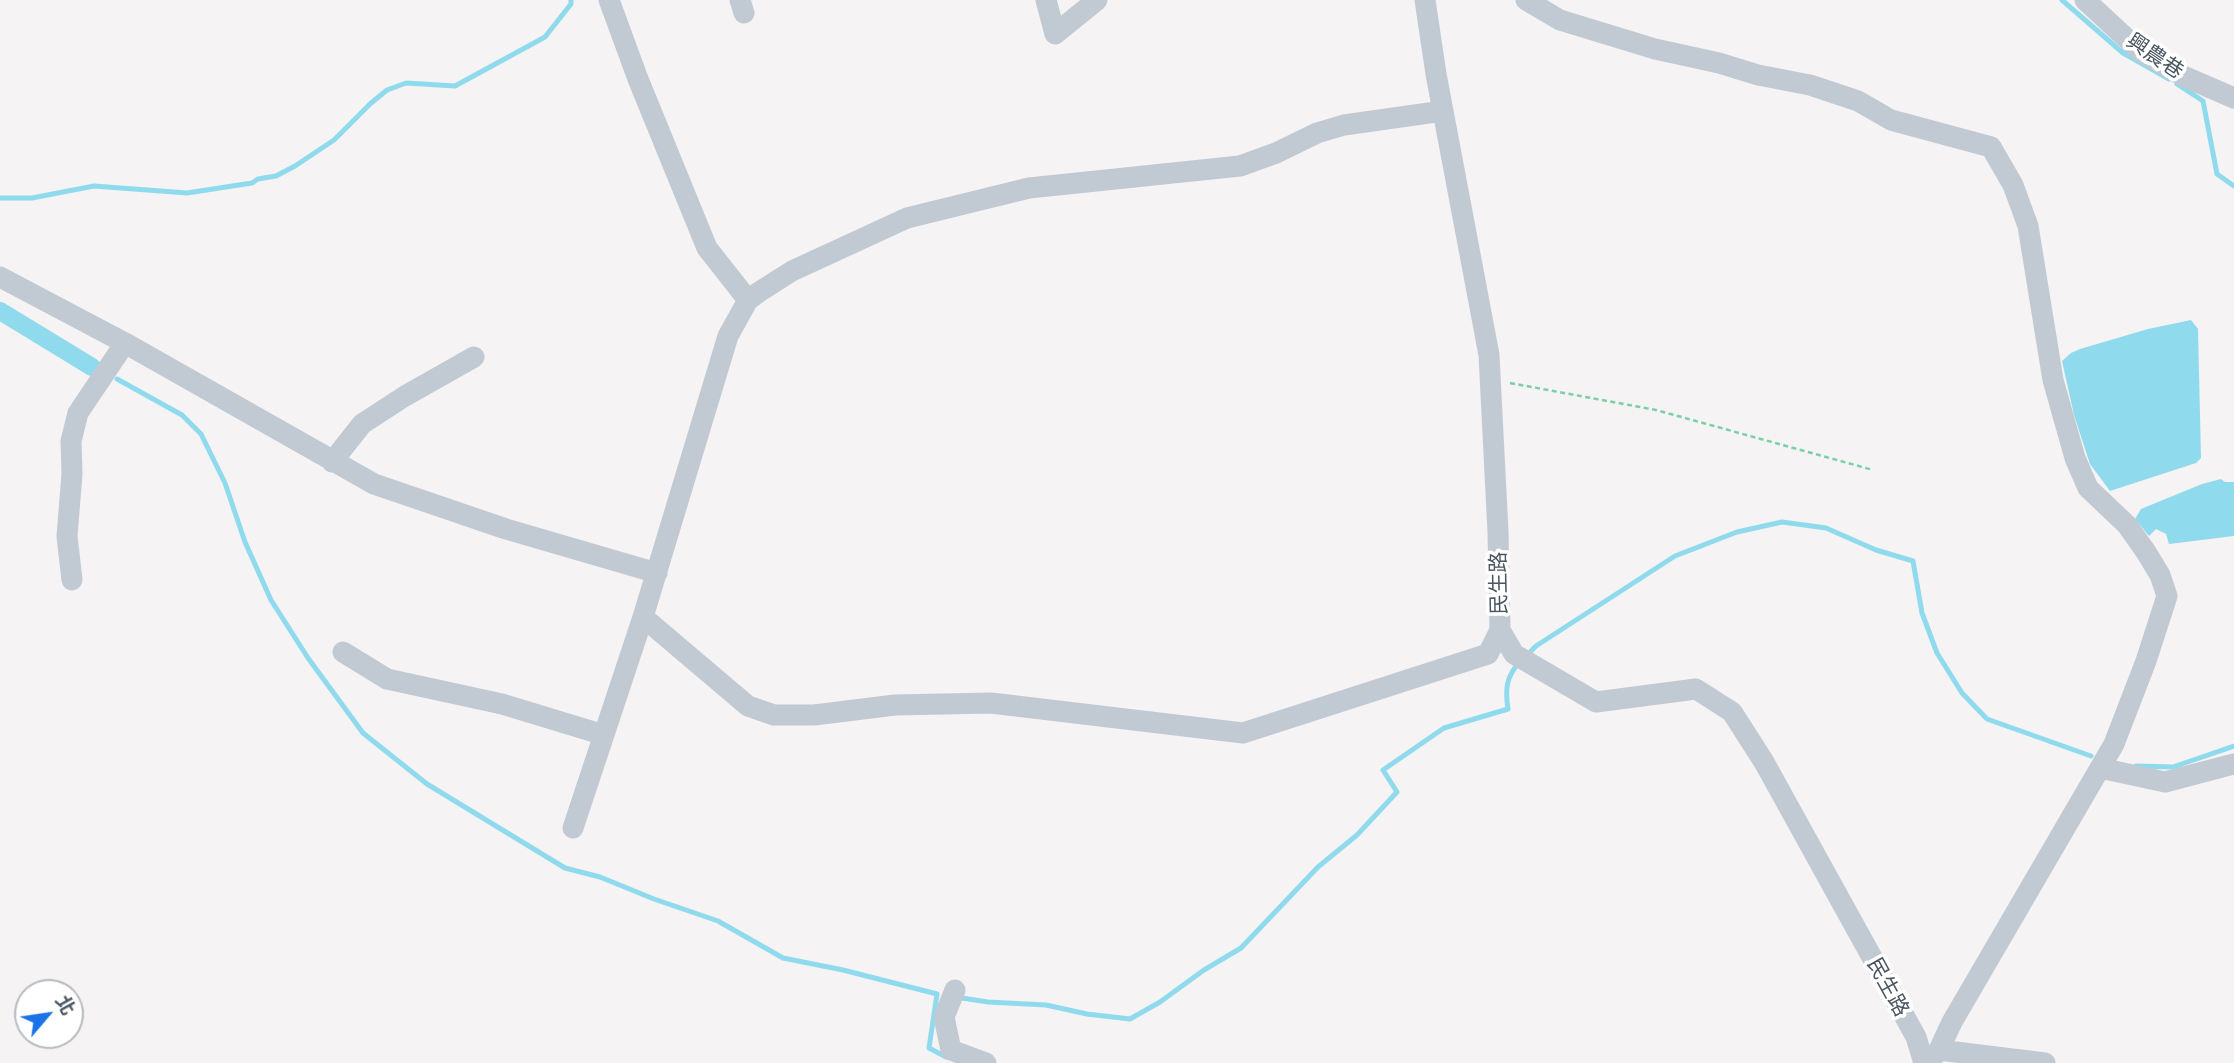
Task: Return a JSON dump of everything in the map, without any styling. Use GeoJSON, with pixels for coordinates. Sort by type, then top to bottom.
{"type":"FeatureCollection","features":[{"type":"Feature","properties":{"kind":"street"},"geometry":{"type":"LineString","coordinates":[[609,0],[707,248],[748,300]]}},
{"type":"Feature","properties":{"kind":"street"},"geometry":{"type":"LineString","coordinates":[[1046,0],[1055,34],[1097,0]]}},
{"type":"Feature","properties":{"kind":"street","name":"民生路"},"geometry":{"type":"LineString","coordinates":[[1425,0],[1489,355],[1500,629],[1514,654],[1596,702],[1696,689],[1732,712],[1764,762],[1930,1059]]}},
{"type":"Feature","properties":{"kind":"street"},"geometry":{"type":"LineString","coordinates":[[1526,0],[1560,20],[1655,49],[1810,85],[1858,101],[1891,120],[1991,147],[2013,185],[2028,226],[2053,380],[2075,458],[2088,488],[2127,525],[2146,552],[2160,575],[2167,596],[2142,673],[2114,744],[1930,1059],[2045,1063]]}},
{"type":"Feature","properties":{"kind":"street","name":"興農巷"},"geometry":{"type":"LineString","coordinates":[[2085,0],[2140,51],[2183,76],[2234,98]]}},
{"type":"Feature","properties":{"kind":"street"},"geometry":{"type":"LineString","coordinates":[[573,828],[657,573],[727,336],[748,300],[792,271],[907,218],[1029,188],[1240,166],[1344,125],[1443,111]]}},
{"type":"Feature","properties":{"kind":"street"},"geometry":{"type":"LineString","coordinates":[[0,277],[125,343],[332,462],[387,489],[506,529],[657,573]]}},
{"type":"Feature","properties":{"kind":"street"},"geometry":{"type":"LineString","coordinates":[[72,580],[67,536],[72,474],[71,441],[78,412],[125,343]]}},
{"type":"Feature","properties":{"kind":"street"},"geometry":{"type":"LineString","coordinates":[[332,462],[362,424],[474,357]]}},
{"type":"Feature","properties":{"kind":"street"},"geometry":{"type":"LineString","coordinates":[[643,617],[748,706],[774,715],[814,715],[895,705],[991,703],[1243,733],[1488,654],[1500,629]]}},
{"type":"Feature","properties":{"kind":"street"},"geometry":{"type":"LineString","coordinates":[[342,652],[387,679],[502,704],[604,735]]}},
{"type":"Feature","properties":{"kind":"street"},"geometry":{"type":"LineString","coordinates":[[2100,768],[2165,782],[2234,764]]}},
{"type":"Feature","properties":{"kind":"street"},"geometry":{"type":"LineString","coordinates":[[955,990],[944,1017],[951,1049],[976,1061]]}},
{"type":"Feature","properties":{"kind":"path"},"geometry":{"type":"LineString","coordinates":[[1490,379],[1656,410],[1873,470]]}},
{"type":"Feature","properties":{"kind":"water"},"geometry":{"type":"Polygon","coordinates":[[[2191,320],[2198,329],[2201,458],[2196,463],[2110,491],[2090,464],[2074,415],[2062,361],[2080,349],[2148,329],[2191,320]]]}},
{"type":"Feature","properties":{"kind":"water"},"geometry":{"type":"Polygon","coordinates":[[[2221,479],[2234,482],[2234,536],[2169,544],[2166,534],[2156,529],[2149,536],[2135,519],[2141,509],[2221,479]]]}},
{"type":"Feature","properties":{"kind":"waterway"},"geometry":{"type":"LineString","coordinates":[[0,198],[32,198],[94,186],[187,193],[252,183],[258,179],[276,176],[334,140],[387,90],[406,83],[455,86],[545,37],[571,4],[571,0]]}},
{"type":"Feature","properties":{"kind":"waterway"},"geometry":{"type":"LineString","coordinates":[[2062,0],[2123,53],[2169,79]]}},
{"type":"Feature","properties":{"kind":"waterway"},"geometry":{"type":"LineString","coordinates":[[2177,84],[2203,101],[2217,174],[2234,186]]}},
{"type":"Feature","properties":{"kind":"waterway"},"geometry":{"type":"LineString","coordinates":[[0,311],[92,367]]}},
{"type":"Feature","properties":{"kind":"waterway"},"geometry":{"type":"LineString","coordinates":[[117,379],[182,415],[201,434],[225,483],[245,542],[271,600],[308,658],[363,733],[427,784],[565,868],[600,877],[718,921],[783,958],[937,994],[929,1048],[946,1057]]}},
{"type":"Feature","properties":{"kind":"waterway"},"geometry":{"type":"LineString","coordinates":[[1527,655],[1536,646],[1675,556],[1737,532],[1782,522],[1826,528],[1876,550],[1913,561],[1922,613],[1937,653],[1962,693],[1987,719],[2091,756]]}},
{"type":"Feature","properties":{"kind":"waterway"},"geometry":{"type":"LineString","coordinates":[[962,998],[1046,1005],[1087,1014],[1130,1019],[1160,1002],[1204,970],[1241,948],[1318,867],[1357,835],[1397,792],[1383,770],[1444,728],[1508,709],[1508,684],[1520,662]]}},
{"type":"Feature","properties":{"kind":"waterway"},"geometry":{"type":"LineString","coordinates":[[2136,766],[2173,767],[2234,746]]}}]}
